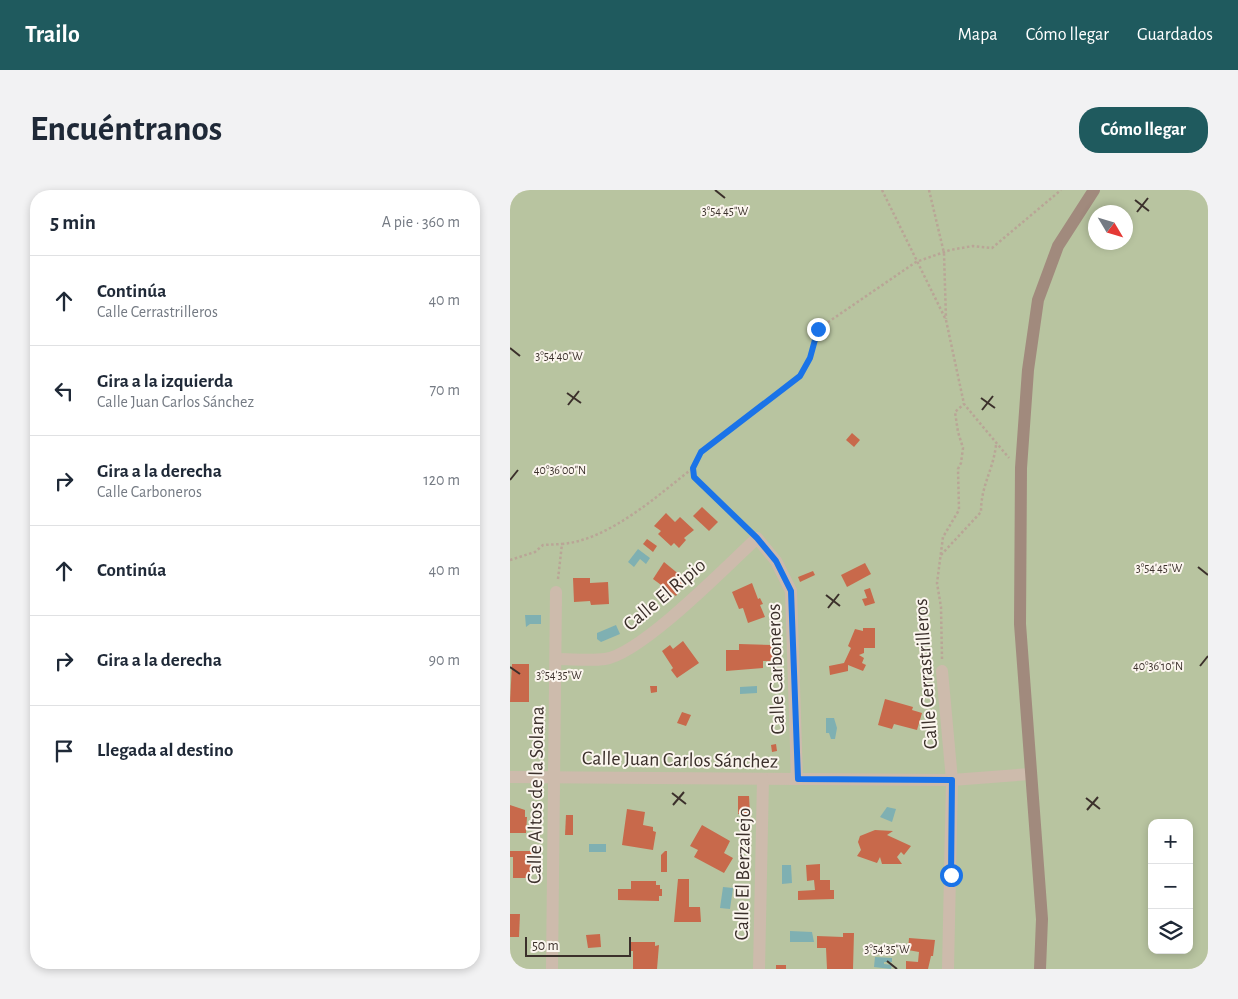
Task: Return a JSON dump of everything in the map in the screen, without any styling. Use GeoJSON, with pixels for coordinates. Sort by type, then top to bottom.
{"type":"FeatureCollection","features":[{"type":"Feature","properties":{"kind":"main road"},"geometry":{"type":"LineString","coordinates":[[1040,969],[1042,918],[1020,624],[1021,468],[1028,370],[1038,300],[1058,246],[1094,190]]}},
{"type":"Feature","properties":{"kind":"street","name":"Calle El Ripio"},"geometry":{"type":"LineString","coordinates":[[556,659],[606,659],[619,654],[666,622],[757,538]]}},
{"type":"Feature","properties":{"kind":"street","name":"Calle Carboneros"},"geometry":{"type":"LineString","coordinates":[[757,538],[776,561],[791,591],[798,779]]}},
{"type":"Feature","properties":{"kind":"street","name":"Calle Altos de la Solana"},"geometry":{"type":"LineString","coordinates":[[552,969],[556,592]]}},
{"type":"Feature","properties":{"kind":"street","name":"Calle Cerrastrilleros"},"geometry":{"type":"LineString","coordinates":[[942,671],[952,780],[948,969]]}},
{"type":"Feature","properties":{"kind":"street","name":"Calle Juan Carlos Sánchez"},"geometry":{"type":"LineString","coordinates":[[510,777],[952,780],[1030,774]]}},
{"type":"Feature","properties":{"kind":"street","name":"Calle El Berzalejo"},"geometry":{"type":"LineString","coordinates":[[760,969],[763,779]]}},
{"type":"Feature","properties":{"kind":"path"},"geometry":{"type":"LineString","coordinates":[[882,190],[946,320]]}},
{"type":"Feature","properties":{"kind":"path"},"geometry":{"type":"LineString","coordinates":[[929,190],[944,253],[946,320],[964,404],[996,445],[1021,468]]}},
{"type":"Feature","properties":{"kind":"path"},"geometry":{"type":"LineString","coordinates":[[510,560],[535,552],[543,545],[562,544],[589,538],[638,511],[693,468],[701,452],[800,376],[810,358],[818,329],[916,262],[973,246],[992,248],[1061,190]]}},
{"type":"Feature","properties":{"kind":"path","name":"Calle Cerrastrilleros"},"geometry":{"type":"LineString","coordinates":[[942,671],[941,608],[937,583],[943,537],[959,510],[958,469],[962,463],[963,448],[955,412],[964,404]]}},
{"type":"Feature","properties":{"kind":"path"},"geometry":{"type":"LineString","coordinates":[[940,556],[981,512],[981,494],[994,460],[996,445]]}},
{"type":"Feature","properties":{"kind":"path"},"geometry":{"type":"LineString","coordinates":[[693,468],[694,477],[757,538]]}},
{"type":"Feature","properties":{"kind":"path"},"geometry":{"type":"LineString","coordinates":[[556,592],[562,544]]}},
{"type":"Feature","properties":{"kind":"green space"},"geometry":{"type":"Polygon","coordinates":[[[510,190],[1208,190],[1208,969],[510,969],[510,190]]]}},
{"type":"Feature","properties":{"kind":"water"},"geometry":{"type":"Polygon","coordinates":[[[638,549],[650,558],[646,564],[640,559],[634,567],[628,562],[638,549]]]}},
{"type":"Feature","properties":{"kind":"water"},"geometry":{"type":"Polygon","coordinates":[[[525,615],[541,615],[541,624],[530,624],[526,627],[525,615]]]}},
{"type":"Feature","properties":{"kind":"water"},"geometry":{"type":"Polygon","coordinates":[[[616,625],[620,634],[601,642],[597,639],[597,633],[616,625]]]}},
{"type":"Feature","properties":{"kind":"water"},"geometry":{"type":"Polygon","coordinates":[[[757,686],[757,693],[740,694],[740,687],[757,686]]]}},
{"type":"Feature","properties":{"kind":"water"},"geometry":{"type":"Polygon","coordinates":[[[826,718],[834,718],[837,728],[835,739],[831,739],[829,733],[826,733],[826,718]]]}},
{"type":"Feature","properties":{"kind":"water"},"geometry":{"type":"Polygon","coordinates":[[[887,807],[896,809],[892,822],[880,817],[887,807]]]}},
{"type":"Feature","properties":{"kind":"water"},"geometry":{"type":"Polygon","coordinates":[[[589,844],[606,844],[606,852],[589,852],[589,844]]]}},
{"type":"Feature","properties":{"kind":"water"},"geometry":{"type":"Polygon","coordinates":[[[782,865],[791,865],[792,883],[782,884],[782,865]]]}},
{"type":"Feature","properties":{"kind":"water"},"geometry":{"type":"Polygon","coordinates":[[[723,887],[733,888],[730,909],[720,908],[723,887]]]}},
{"type":"Feature","properties":{"kind":"water"},"geometry":{"type":"Polygon","coordinates":[[[790,931],[812,932],[814,942],[790,942],[790,931]]]}},
{"type":"Feature","properties":{"kind":"water"},"geometry":{"type":"Polygon","coordinates":[[[875,957],[892,958],[892,962],[884,962],[884,964],[892,965],[891,969],[874,967],[875,957]]]}},
{"type":"Feature","properties":{"kind":"building"},"geometry":{"type":"Polygon","coordinates":[[[852,433],[860,440],[854,447],[846,440],[852,433]]]}},
{"type":"Feature","properties":{"kind":"building"},"geometry":{"type":"Polygon","coordinates":[[[702,507],[718,522],[709,531],[693,516],[702,507]]]}},
{"type":"Feature","properties":{"kind":"building"},"geometry":{"type":"Polygon","coordinates":[[[666,513],[675,522],[680,517],[694,530],[684,538],[686,540],[679,548],[674,543],[671,546],[658,534],[661,531],[654,526],[666,513]]]}},
{"type":"Feature","properties":{"kind":"building"},"geometry":{"type":"Polygon","coordinates":[[[647,539],[657,546],[653,552],[643,544],[647,539]]]}},
{"type":"Feature","properties":{"kind":"building"},"geometry":{"type":"Polygon","coordinates":[[[664,562],[686,580],[676,596],[653,579],[664,562]]]}},
{"type":"Feature","properties":{"kind":"building"},"geometry":{"type":"Polygon","coordinates":[[[865,563],[871,574],[847,587],[841,575],[865,563]]]}},
{"type":"Feature","properties":{"kind":"building"},"geometry":{"type":"Polygon","coordinates":[[[813,571],[815,575],[800,582],[798,577],[813,571]]]}},
{"type":"Feature","properties":{"kind":"building"},"geometry":{"type":"Polygon","coordinates":[[[573,578],[590,578],[590,583],[608,582],[609,604],[591,605],[590,601],[574,602],[573,578]]]}},
{"type":"Feature","properties":{"kind":"building"},"geometry":{"type":"Polygon","coordinates":[[[752,583],[758,599],[760,598],[763,604],[760,605],[765,617],[748,623],[743,608],[739,609],[732,592],[752,583]]]}},
{"type":"Feature","properties":{"kind":"building"},"geometry":{"type":"Polygon","coordinates":[[[870,588],[875,603],[865,606],[862,599],[867,598],[864,590],[870,588]]]}},
{"type":"Feature","properties":{"kind":"building"},"geometry":{"type":"Polygon","coordinates":[[[863,628],[875,628],[875,648],[864,648],[864,653],[859,655],[864,658],[862,663],[866,665],[863,671],[848,665],[848,671],[830,675],[829,666],[844,663],[851,648],[848,646],[855,629],[863,631],[863,628]]]}},
{"type":"Feature","properties":{"kind":"building"},"geometry":{"type":"Polygon","coordinates":[[[683,641],[699,663],[677,678],[662,651],[670,645],[673,649],[683,641]]]}},
{"type":"Feature","properties":{"kind":"building"},"geometry":{"type":"Polygon","coordinates":[[[739,644],[773,645],[773,661],[763,661],[763,668],[726,671],[726,650],[739,650],[739,644]]]}},
{"type":"Feature","properties":{"kind":"building"},"geometry":{"type":"Polygon","coordinates":[[[512,664],[529,664],[529,702],[510,702],[512,664]]]}},
{"type":"Feature","properties":{"kind":"building"},"geometry":{"type":"Polygon","coordinates":[[[650,686],[657,686],[657,692],[651,693],[650,686]]]}},
{"type":"Feature","properties":{"kind":"building"},"geometry":{"type":"Polygon","coordinates":[[[885,699],[913,707],[912,710],[922,713],[917,730],[894,724],[892,729],[878,725],[885,699]]]}},
{"type":"Feature","properties":{"kind":"building"},"geometry":{"type":"Polygon","coordinates":[[[682,712],[691,715],[686,726],[677,723],[682,712]]]}},
{"type":"Feature","properties":{"kind":"building"},"geometry":{"type":"Polygon","coordinates":[[[776,744],[777,751],[772,752],[771,745],[776,744]]]}},
{"type":"Feature","properties":{"kind":"building"},"geometry":{"type":"Polygon","coordinates":[[[738,796],[749,796],[750,814],[738,814],[738,796]]]}},
{"type":"Feature","properties":{"kind":"building"},"geometry":{"type":"Polygon","coordinates":[[[510,805],[525,810],[525,817],[527,817],[526,833],[510,833],[510,805]]]}},
{"type":"Feature","properties":{"kind":"building"},"geometry":{"type":"Polygon","coordinates":[[[627,809],[645,812],[643,825],[653,827],[653,831],[656,832],[653,850],[622,845],[627,809]]]}},
{"type":"Feature","properties":{"kind":"building"},"geometry":{"type":"Polygon","coordinates":[[[566,815],[573,815],[573,835],[565,835],[566,815]]]}},
{"type":"Feature","properties":{"kind":"building"},"geometry":{"type":"Polygon","coordinates":[[[702,825],[730,841],[724,853],[733,858],[724,873],[694,857],[698,850],[690,846],[702,825]]]}},
{"type":"Feature","properties":{"kind":"building"},"geometry":{"type":"Polygon","coordinates":[[[875,830],[893,831],[887,835],[911,846],[904,855],[901,852],[897,857],[902,864],[882,864],[880,857],[877,863],[857,856],[861,850],[858,842],[860,836],[875,830]]]}},
{"type":"Feature","properties":{"kind":"building"},"geometry":{"type":"Polygon","coordinates":[[[510,851],[537,851],[537,864],[531,864],[531,878],[513,878],[513,857],[510,857],[510,851]]]}},
{"type":"Feature","properties":{"kind":"building"},"geometry":{"type":"Polygon","coordinates":[[[667,851],[667,872],[661,872],[661,855],[667,851]]]}},
{"type":"Feature","properties":{"kind":"building"},"geometry":{"type":"Polygon","coordinates":[[[820,864],[820,880],[830,880],[830,890],[834,890],[834,899],[798,900],[798,891],[815,890],[814,880],[807,881],[806,865],[820,864]]]}},
{"type":"Feature","properties":{"kind":"building"},"geometry":{"type":"Polygon","coordinates":[[[678,879],[689,879],[689,907],[700,907],[701,922],[674,922],[678,879]]]}},
{"type":"Feature","properties":{"kind":"building"},"geometry":{"type":"Polygon","coordinates":[[[631,881],[656,881],[656,885],[660,885],[660,889],[662,889],[662,896],[659,896],[659,901],[618,900],[618,889],[631,889],[631,881]]]}},
{"type":"Feature","properties":{"kind":"building"},"geometry":{"type":"Polygon","coordinates":[[[510,914],[520,914],[519,937],[510,937],[510,914]]]}},
{"type":"Feature","properties":{"kind":"building"},"geometry":{"type":"Polygon","coordinates":[[[843,933],[854,933],[853,969],[827,969],[826,948],[817,948],[817,936],[843,937],[843,933]]]}},
{"type":"Feature","properties":{"kind":"building"},"geometry":{"type":"Polygon","coordinates":[[[600,934],[601,947],[588,948],[586,935],[600,934]]]}},
{"type":"Feature","properties":{"kind":"building"},"geometry":{"type":"Polygon","coordinates":[[[909,938],[935,940],[933,956],[931,956],[928,969],[906,969],[906,961],[918,962],[919,952],[908,950],[909,938]]]}},
{"type":"Feature","properties":{"kind":"building"},"geometry":{"type":"Polygon","coordinates":[[[630,942],[655,942],[655,946],[659,945],[657,969],[633,969],[633,951],[630,951],[630,942]]]}},
{"type":"Feature","properties":{"kind":"building"},"geometry":{"type":"Polygon","coordinates":[[[776,965],[786,965],[786,969],[776,969],[776,965]]]}},
{"type":"Feature","properties":{"kind":"route"},"geometry":{"type":"LineString","coordinates":[[818,329],[810,358],[800,376],[701,452],[693,468],[694,477],[757,538],[776,561],[791,591],[798,779],[952,780],[950,816],[951,875]]}}]}
